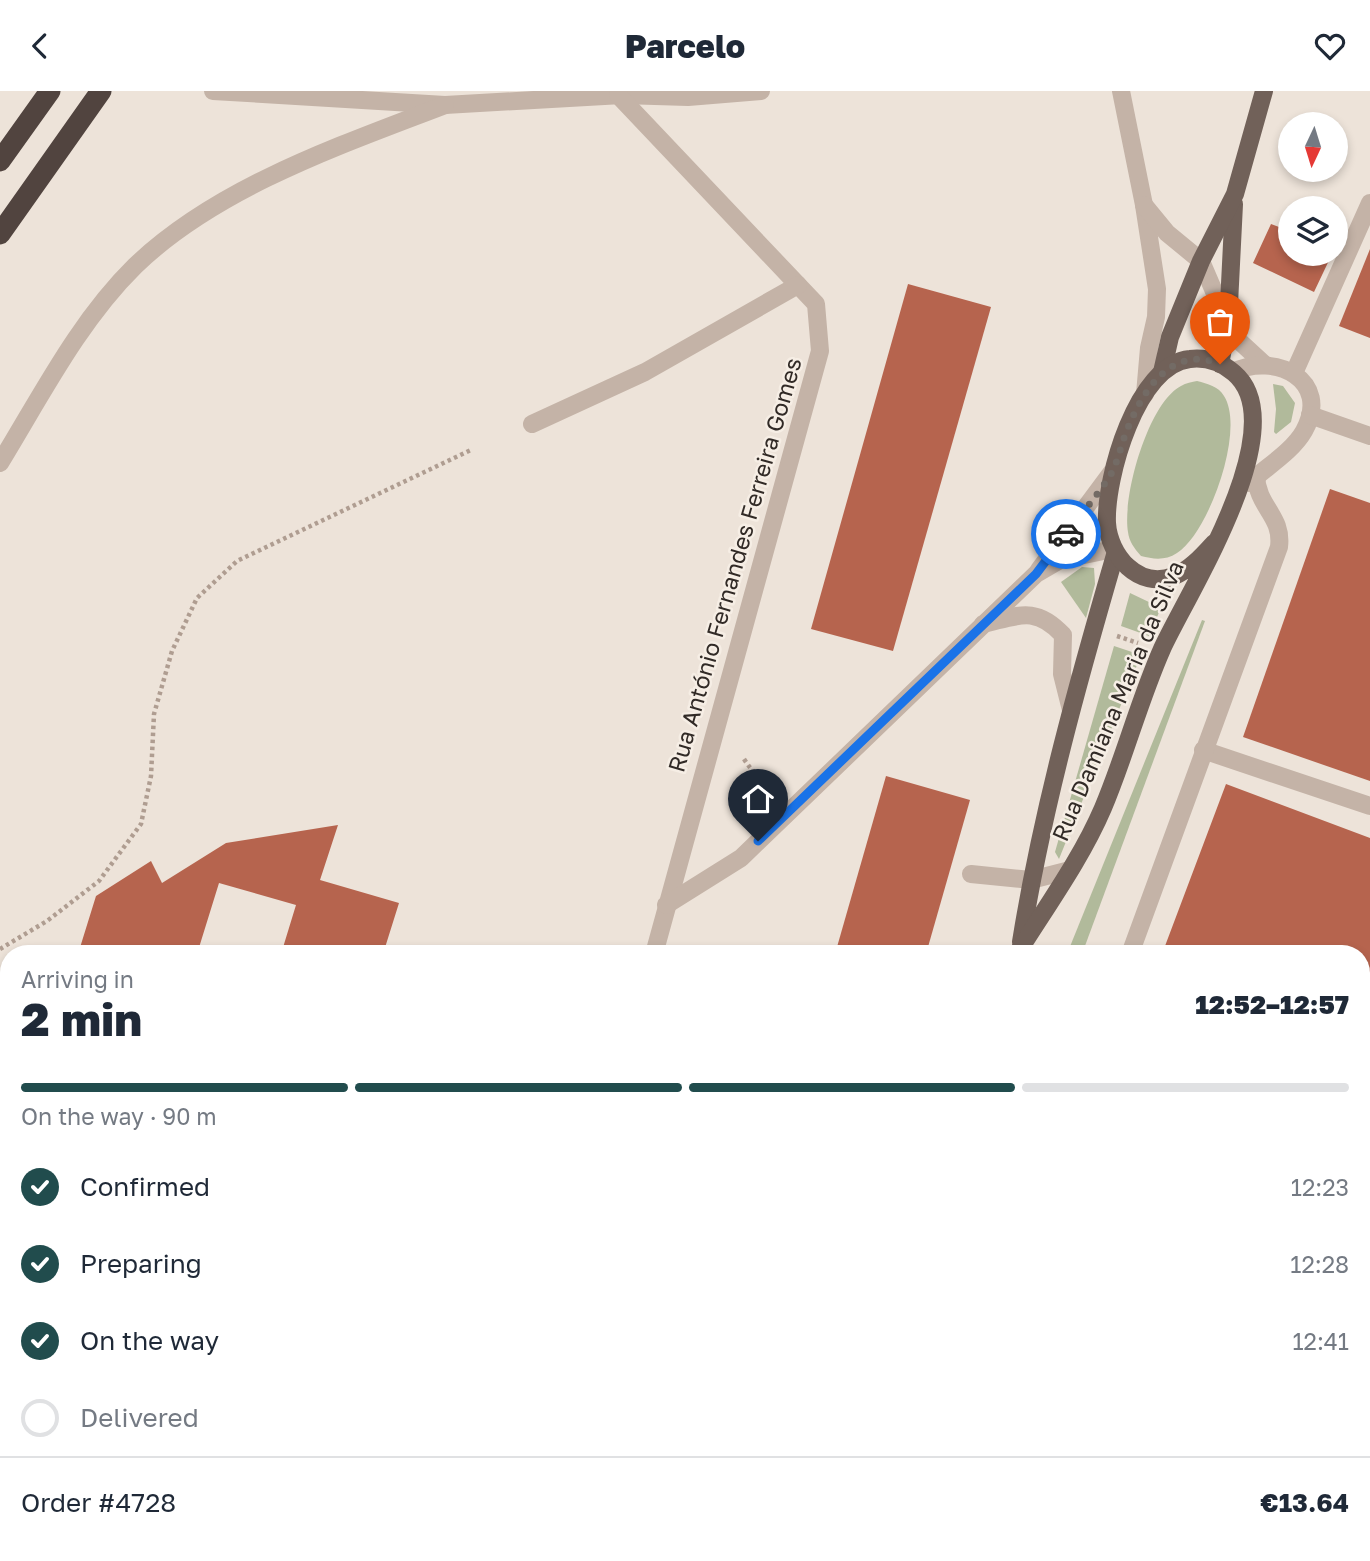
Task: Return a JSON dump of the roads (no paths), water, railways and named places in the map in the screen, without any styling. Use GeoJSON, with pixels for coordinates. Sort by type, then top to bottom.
{"type":"FeatureCollection","features":[{"type":"Feature","properties":{"kind":"highway"},"geometry":{"type":"LineString","coordinates":[[0,162],[50,91]]}},
{"type":"Feature","properties":{"kind":"highway"},"geometry":{"type":"LineString","coordinates":[[0,234],[101,91]]}},
{"type":"Feature","properties":{"kind":"main road","name":"Rua Damiana Maria da Silva"},"geometry":{"type":"LineString","coordinates":[[1020,945],[1031,880],[1071,710],[1114,552],[1107,523],[1112,472],[1129,427],[1146,394],[1162,372],[1170,337],[1201,261],[1235,194],[1264,91]]}},
{"type":"Feature","properties":{"kind":"main road","name":"Rua Damiana Maria da Silva"},"geometry":{"type":"LineString","coordinates":[[1023,945],[1070,870],[1103,809],[1161,652],[1241,490],[1249,460],[1252,410],[1244,383],[1227,368],[1235,194]]}},
{"type":"Feature","properties":{"kind":"main road"},"geometry":{"type":"LineString","coordinates":[[1162,372],[1188,359],[1207,358],[1227,368]]}},
{"type":"Feature","properties":{"kind":"main road","name":"Rua Damiana Maria da Silva"},"geometry":{"type":"LineString","coordinates":[[1114,552],[1131,570],[1144,577],[1158,579],[1174,576],[1198,561],[1214,543]]}},
{"type":"Feature","properties":{"kind":"street"},"geometry":{"type":"LineString","coordinates":[[214,91],[365,95],[445,105],[618,96],[688,97],[761,91]]}},
{"type":"Feature","properties":{"kind":"street"},"geometry":{"type":"LineString","coordinates":[[1121,91],[1144,205],[1157,289],[1146,394]]}},
{"type":"Feature","properties":{"kind":"street","name":"Rua António Fernandes Ferreira Gomes"},"geometry":{"type":"LineString","coordinates":[[618,96],[816,304],[820,351],[656,945]]}},
{"type":"Feature","properties":{"kind":"street"},"geometry":{"type":"LineString","coordinates":[[0,463],[87,322],[136,266],[234,195],[328,150],[445,105]]}},
{"type":"Feature","properties":{"kind":"street"},"geometry":{"type":"LineString","coordinates":[[1294,373],[1370,203]]}},
{"type":"Feature","properties":{"kind":"street"},"geometry":{"type":"LineString","coordinates":[[1144,205],[1167,233],[1201,261],[1228,324],[1238,339],[1264,363],[1294,373],[1308,387],[1312,401],[1310,415],[1297,440],[1241,490]]}},
{"type":"Feature","properties":{"kind":"street"},"geometry":{"type":"LineString","coordinates":[[532,424],[646,372],[798,285]]}},
{"type":"Feature","properties":{"kind":"street"},"geometry":{"type":"LineString","coordinates":[[1227,368],[1264,363]]}},
{"type":"Feature","properties":{"kind":"street"},"geometry":{"type":"LineString","coordinates":[[1310,415],[1370,436]]}},
{"type":"Feature","properties":{"kind":"street"},"geometry":{"type":"LineString","coordinates":[[666,905],[740,857],[911,697],[980,625],[1036,574],[1112,472]]}},
{"type":"Feature","properties":{"kind":"street"},"geometry":{"type":"LineString","coordinates":[[1133,945],[1279,547],[1281,534],[1278,521],[1260,501],[1256,475]]}},
{"type":"Feature","properties":{"kind":"street"},"geometry":{"type":"LineString","coordinates":[[1036,574],[1060,560],[1114,552]]}},
{"type":"Feature","properties":{"kind":"street"},"geometry":{"type":"LineString","coordinates":[[980,625],[1028,614],[1048,619],[1063,635],[1062,674],[1071,710]]}},
{"type":"Feature","properties":{"kind":"street"},"geometry":{"type":"LineString","coordinates":[[1203,750],[1370,806]]}},
{"type":"Feature","properties":{"kind":"street"},"geometry":{"type":"LineString","coordinates":[[971,874],[1031,880],[1070,870]]}}]}
